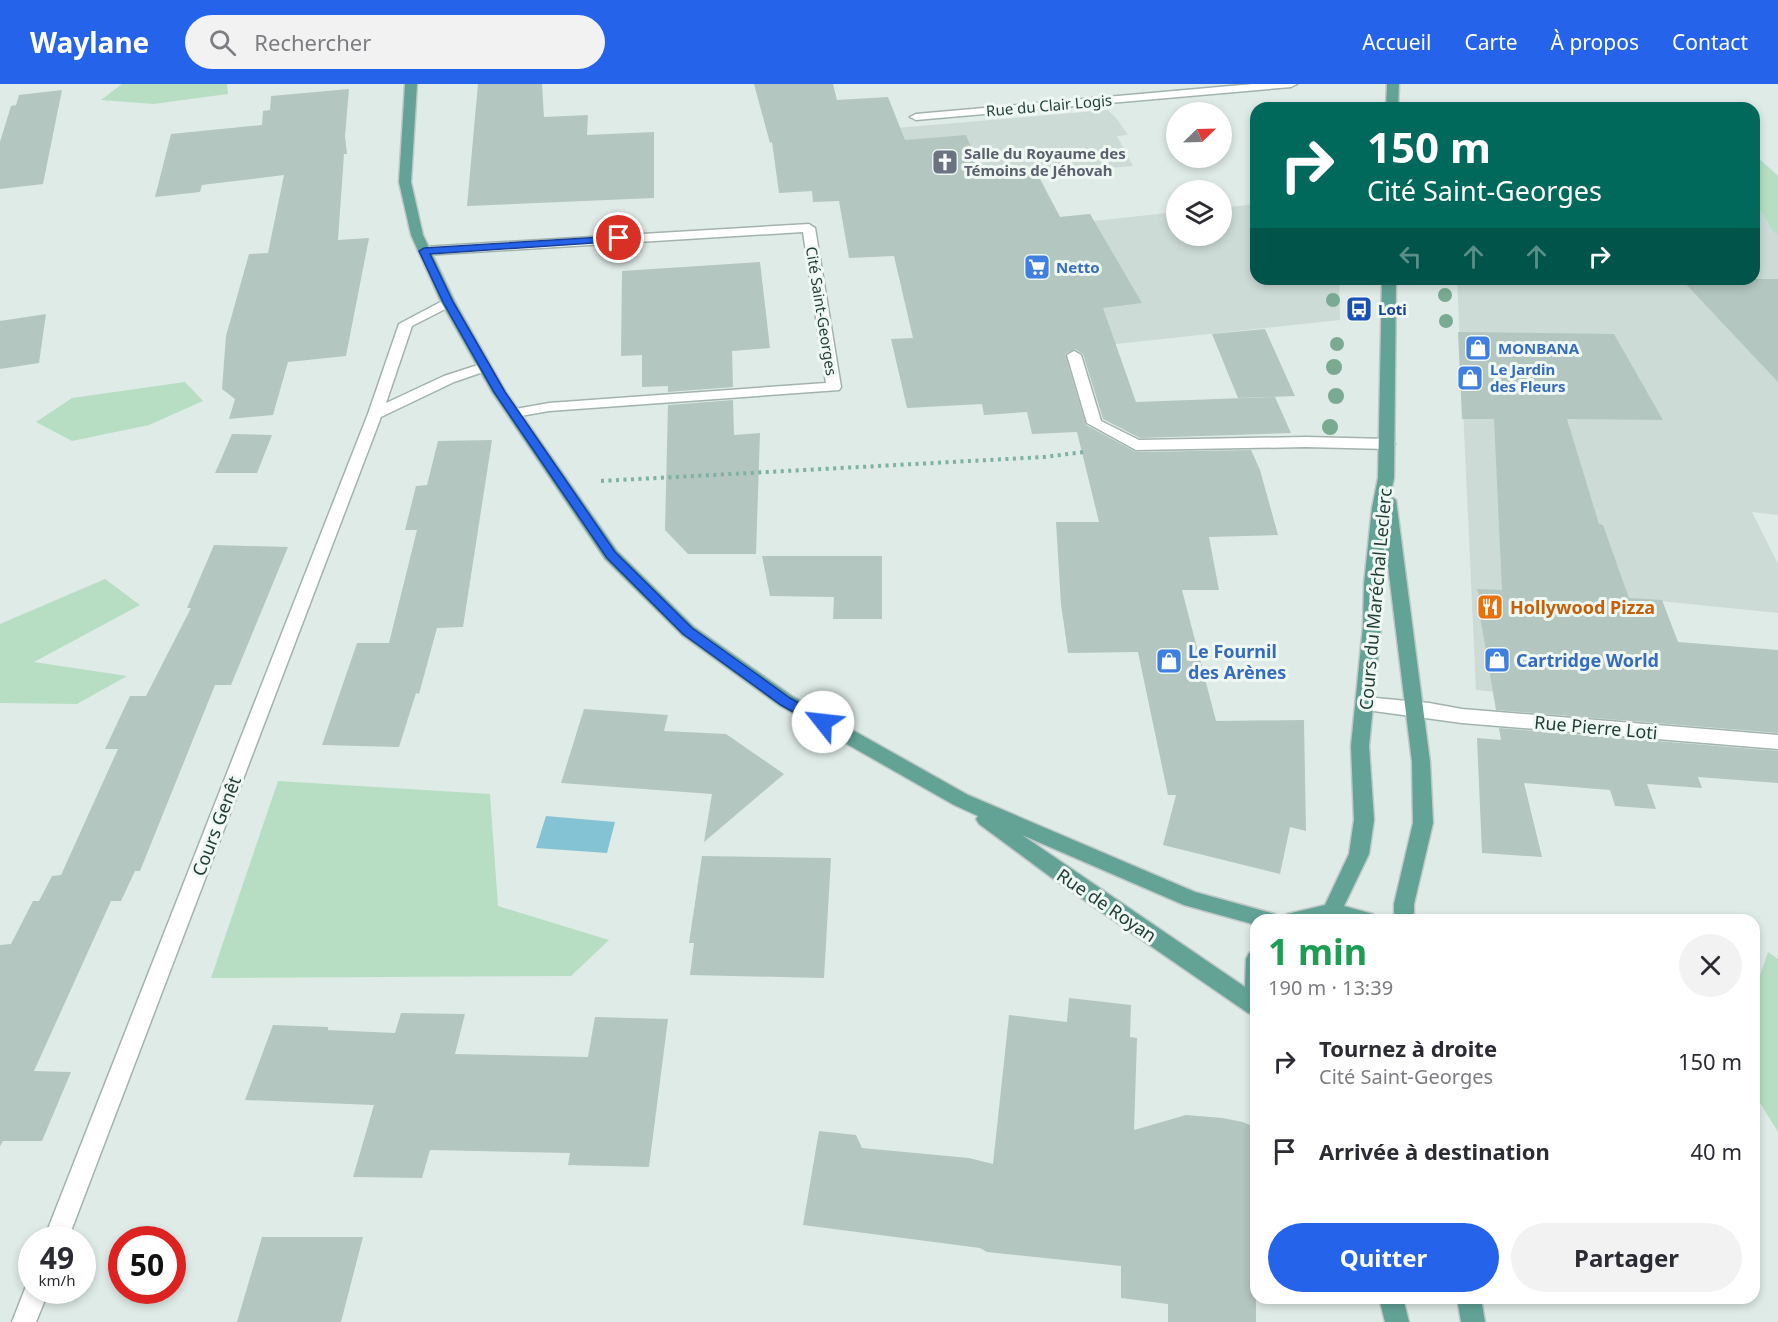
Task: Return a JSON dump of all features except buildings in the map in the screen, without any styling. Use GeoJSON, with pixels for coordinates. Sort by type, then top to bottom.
{"type":"FeatureCollection","features":[{"type":"Feature","properties":{"kind":"main road"},"geometry":{"type":"LineString","coordinates":[[411,84],[405,182],[417,235],[424,251]]}},
{"type":"Feature","properties":{"kind":"main road"},"geometry":{"type":"LineString","coordinates":[[1392,102],[1393,84]]}},
{"type":"Feature","properties":{"kind":"main road","name":"Rue de Royan"},"geometry":{"type":"LineString","coordinates":[[424,251],[448,302],[484,367],[611,555],[687,631],[786,701],[961,800],[1191,899],[1250,915]]}},
{"type":"Feature","properties":{"kind":"main road","name":"Cours du Maréchal Leclerc"},"geometry":{"type":"LineString","coordinates":[[1331,912],[1359,854],[1364,820],[1360,746],[1372,626],[1372,585],[1380,508],[1386,478],[1389,285]]}},
{"type":"Feature","properties":{"kind":"main road"},"geometry":{"type":"LineString","coordinates":[[1386,478],[1402,624],[1421,762],[1423,823],[1404,904],[1404,914]]}},
{"type":"Feature","properties":{"kind":"main road","name":"Rue de Royan"},"geometry":{"type":"LineString","coordinates":[[961,800],[1059,872],[1250,1002]]}},
{"type":"Feature","properties":{"kind":"main road"},"geometry":{"type":"LineString","coordinates":[[1314,914],[1331,912],[1340,914]]}},
{"type":"Feature","properties":{"kind":"main road"},"geometry":{"type":"LineString","coordinates":[[1392,1304],[1396,1322]]}},
{"type":"Feature","properties":{"kind":"main road"},"geometry":{"type":"LineString","coordinates":[[1470,1304],[1473,1322]]}},
{"type":"Feature","properties":{"kind":"street"},"geometry":{"type":"LineString","coordinates":[[1144,84],[1152,96]]}},
{"type":"Feature","properties":{"kind":"street","name":"Rue du Clair Logis"},"geometry":{"type":"LineString","coordinates":[[916,117],[1291,84]]}},
{"type":"Feature","properties":{"kind":"street","name":"Cité Saint-Georges"},"geometry":{"type":"LineString","coordinates":[[424,251],[809,228],[834,387],[549,407],[515,413]]}},
{"type":"Feature","properties":{"kind":"street","name":"Cours Genêt"},"geometry":{"type":"LineString","coordinates":[[61,1226],[375,414],[406,324],[448,302]]}},
{"type":"Feature","properties":{"kind":"street"},"geometry":{"type":"LineString","coordinates":[[1074,355],[1094,423],[1136,445],[1306,442],[1387,444]]}},
{"type":"Feature","properties":{"kind":"street"},"geometry":{"type":"LineString","coordinates":[[375,414],[449,379],[484,367]]}},
{"type":"Feature","properties":{"kind":"street","name":"Rue Pierre Loti"},"geometry":{"type":"LineString","coordinates":[[1365,704],[1462,716],[1778,742]]}},
{"type":"Feature","properties":{"kind":"street"},"geometry":{"type":"LineString","coordinates":[[24,1322],[31,1304]]}},
{"type":"Feature","properties":{"kind":"path"},"geometry":{"type":"LineString","coordinates":[[562,483],[1044,457],[1136,445]]}},
{"type":"Feature","properties":{"kind":"shaded area"},"geometry":{"type":"Polygon","coordinates":[[[1108,110],[1128,135],[1117,136],[1133,166],[1038,174],[1060,217],[1090,214],[1094,221],[1166,213],[1166,246],[1232,246],[1232,207],[1250,205],[1250,285],[1339,285],[1340,320],[957,361],[896,128],[1108,110]]]}},
{"type":"Feature","properties":{"kind":"shaded area"},"geometry":{"type":"Polygon","coordinates":[[[1760,210],[1774,233],[1778,233],[1778,515],[1752,512],[1778,564],[1778,613],[1630,598],[1575,700],[1476,690],[1457,285],[1760,285],[1760,210]]]}},
{"type":"Feature","properties":{"kind":"green space"},"geometry":{"type":"Polygon","coordinates":[[[122,84],[227,84],[228,94],[153,104],[101,100],[122,84]]]}},
{"type":"Feature","properties":{"kind":"green space"},"geometry":{"type":"Polygon","coordinates":[[[1760,160],[1778,176],[1778,233],[1774,233],[1760,210],[1760,160]]]}},
{"type":"Feature","properties":{"kind":"green space"},"geometry":{"type":"Polygon","coordinates":[[[185,382],[203,401],[149,425],[72,441],[36,422],[72,398],[185,382]]]}},
{"type":"Feature","properties":{"kind":"green space"},"geometry":{"type":"Polygon","coordinates":[[[105,579],[140,605],[34,662],[127,676],[77,704],[0,703],[0,624],[105,579]]]}},
{"type":"Feature","properties":{"kind":"green space"},"geometry":{"type":"Polygon","coordinates":[[[278,781],[490,794],[498,906],[609,940],[571,976],[211,978],[278,781]]]}},
{"type":"Feature","properties":{"kind":"green space"},"geometry":{"type":"Polygon","coordinates":[[[1768,952],[1778,959],[1778,1132],[1760,1103],[1760,975],[1768,952]]]}},
{"type":"Feature","properties":{"kind":"water"},"geometry":{"type":"Polygon","coordinates":[[[546,816],[615,822],[607,853],[536,848],[546,816]]]}},
{"type":"Feature","properties":{"kind":"place","name":"Salle du Royaume des Témoins de Jéhovah"},"geometry":{"type":"Point","coordinates":[945,162]}},
{"type":"Feature","properties":{"kind":"place","name":"Netto"},"geometry":{"type":"Point","coordinates":[1037,267]}},
{"type":"Feature","properties":{"kind":"place","name":"Loti"},"geometry":{"type":"Point","coordinates":[1359,309]}},
{"type":"Feature","properties":{"kind":"place","name":"MONBANA"},"geometry":{"type":"Point","coordinates":[1478,348]}},
{"type":"Feature","properties":{"kind":"place","name":"Le Jardin des Fleurs"},"geometry":{"type":"Point","coordinates":[1470,378]}},
{"type":"Feature","properties":{"kind":"place","name":"Hollywood Pizza"},"geometry":{"type":"Point","coordinates":[1490,607]}},
{"type":"Feature","properties":{"kind":"place","name":"Cartridge World"},"geometry":{"type":"Point","coordinates":[1497,660]}},
{"type":"Feature","properties":{"kind":"place","name":"Le Fournil des Arènes"},"geometry":{"type":"Point","coordinates":[1169,661]}},
{"type":"Feature","properties":{"kind":"route"},"geometry":{"type":"LineString","coordinates":[[619,238],[424,251],[448,302],[499,392],[611,555],[687,631],[786,701],[823,722]]}}]}
